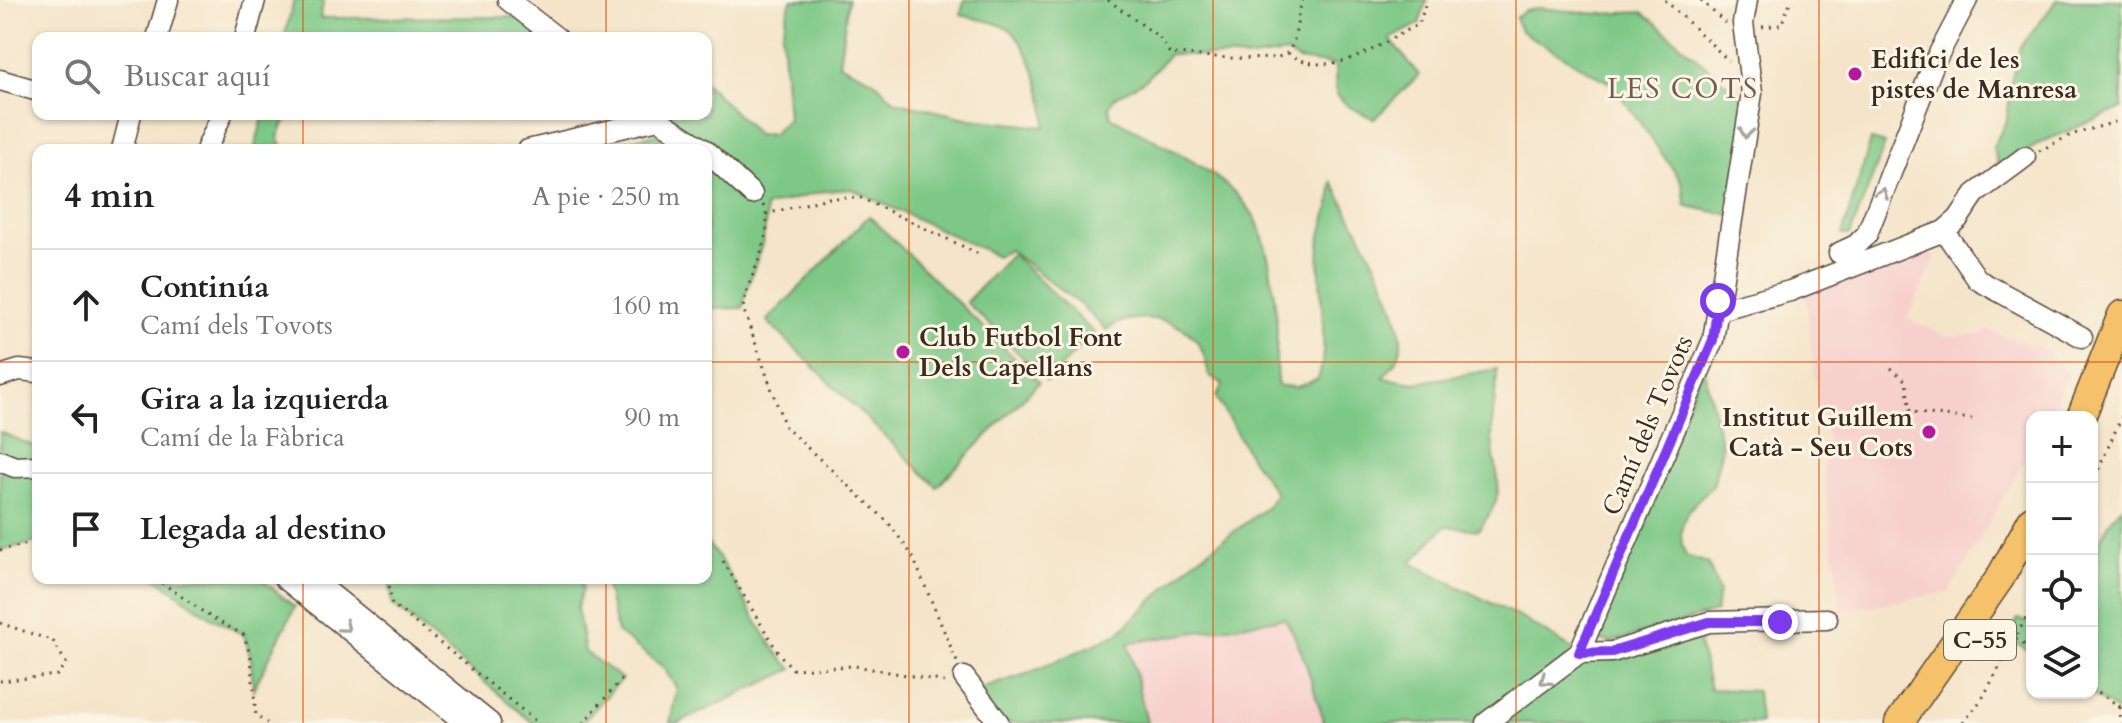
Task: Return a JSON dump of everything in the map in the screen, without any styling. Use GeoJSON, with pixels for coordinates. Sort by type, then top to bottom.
{"type":"FeatureCollection","features":[{"type":"Feature","properties":{"kind":"highway"},"geometry":{"type":"LineString","coordinates":[[2083,411],[2122,315]]}},
{"type":"Feature","properties":{"kind":"highway"},"geometry":{"type":"LineString","coordinates":[[2098,415],[2122,357]]}},
{"type":"Feature","properties":{"kind":"highway","name":"C-55"},"geometry":{"type":"LineString","coordinates":[[1899,723],[2000,578],[2026,531]]}},
{"type":"Feature","properties":{"kind":"highway","name":"C-55"},"geometry":{"type":"LineString","coordinates":[[1920,723],[2000,610],[2030,555]]}},
{"type":"Feature","properties":{"kind":"street"},"geometry":{"type":"LineString","coordinates":[[159,32],[168,0]]}},
{"type":"Feature","properties":{"kind":"street"},"geometry":{"type":"LineString","coordinates":[[247,32],[255,0]]}},
{"type":"Feature","properties":{"kind":"street"},"geometry":{"type":"LineString","coordinates":[[508,0],[549,32]]}},
{"type":"Feature","properties":{"kind":"street","name":"Camí dels Tovots"},"geometry":{"type":"LineString","coordinates":[[1486,723],[1579,653],[1713,340],[1752,93],[1744,28],[1747,0]]}},
{"type":"Feature","properties":{"kind":"street"},"geometry":{"type":"LineString","coordinates":[[1839,253],[1856,245],[1867,234],[1934,63],[1967,0]]}},
{"type":"Feature","properties":{"kind":"street"},"geometry":{"type":"LineString","coordinates":[[0,80],[32,89]]}},
{"type":"Feature","properties":{"kind":"street"},"geometry":{"type":"LineString","coordinates":[[124,144],[130,120]]}},
{"type":"Feature","properties":{"kind":"street"},"geometry":{"type":"LineString","coordinates":[[209,144],[219,120]]}},
{"type":"Feature","properties":{"kind":"street"},"geometry":{"type":"LineString","coordinates":[[551,144],[641,120]]}},
{"type":"Feature","properties":{"kind":"street"},"geometry":{"type":"LineString","coordinates":[[657,120],[694,144]]}},
{"type":"Feature","properties":{"kind":"street"},"geometry":{"type":"LineString","coordinates":[[712,157],[752,194]]}},
{"type":"Feature","properties":{"kind":"street"},"geometry":{"type":"LineString","coordinates":[[1718,310],[1790,291],[1944,231],[1958,219],[1975,194],[2025,157]]}},
{"type":"Feature","properties":{"kind":"street"},"geometry":{"type":"LineString","coordinates":[[1944,231],[1978,280],[2082,337]]}},
{"type":"Feature","properties":{"kind":"street"},"geometry":{"type":"LineString","coordinates":[[0,376],[19,370],[32,371]]}},
{"type":"Feature","properties":{"kind":"street"},"geometry":{"type":"LineString","coordinates":[[0,461],[21,468],[32,467]]}},
{"type":"Feature","properties":{"kind":"street"},"geometry":{"type":"LineString","coordinates":[[291,584],[465,723]]}},
{"type":"Feature","properties":{"kind":"street"},"geometry":{"type":"LineString","coordinates":[[318,584],[490,723]]}},
{"type":"Feature","properties":{"kind":"street"},"geometry":{"type":"LineString","coordinates":[[1579,653],[1612,652],[1709,622],[1827,619]]}},
{"type":"Feature","properties":{"kind":"street"},"geometry":{"type":"LineString","coordinates":[[965,680],[999,723]]}},
{"type":"Feature","properties":{"kind":"path"},"geometry":{"type":"LineString","coordinates":[[1108,0],[1159,37],[1170,54],[1251,58],[1287,53],[1303,0]]}},
{"type":"Feature","properties":{"kind":"path"},"geometry":{"type":"LineString","coordinates":[[1287,53],[1308,62],[1348,62],[1419,24],[1427,0]]}},
{"type":"Feature","properties":{"kind":"path"},"geometry":{"type":"LineString","coordinates":[[1665,0],[1728,60],[1750,71]]}},
{"type":"Feature","properties":{"kind":"path"},"geometry":{"type":"LineString","coordinates":[[1701,0],[1728,25],[1744,28],[1781,25],[1791,0]]}},
{"type":"Feature","properties":{"kind":"path"},"geometry":{"type":"LineString","coordinates":[[2025,157],[2071,135],[2122,120]]}},
{"type":"Feature","properties":{"kind":"path"},"geometry":{"type":"LineString","coordinates":[[752,194],[765,207],[768,228],[746,289],[743,308],[785,427],[888,522],[912,555],[965,680]]}},
{"type":"Feature","properties":{"kind":"path"},"geometry":{"type":"LineString","coordinates":[[766,214],[828,198],[861,198],[981,255]]}},
{"type":"Feature","properties":{"kind":"path"},"geometry":{"type":"LineString","coordinates":[[1891,368],[1906,381],[1910,412],[1972,419]]}},
{"type":"Feature","properties":{"kind":"path"},"geometry":{"type":"LineString","coordinates":[[2092,483],[2122,416]]}},
{"type":"Feature","properties":{"kind":"path"},"geometry":{"type":"LineString","coordinates":[[0,550],[32,543]]}},
{"type":"Feature","properties":{"kind":"path"},"geometry":{"type":"LineString","coordinates":[[723,561],[771,642],[793,669],[855,666],[965,680]]}},
{"type":"Feature","properties":{"kind":"path"},"geometry":{"type":"LineString","coordinates":[[164,584],[212,618],[244,635],[251,658],[256,716],[267,723]]}},
{"type":"Feature","properties":{"kind":"path"},"geometry":{"type":"LineString","coordinates":[[389,584],[392,604],[538,723]]}},
{"type":"Feature","properties":{"kind":"path"},"geometry":{"type":"LineString","coordinates":[[1963,723],[1982,699],[2026,619]]}},
{"type":"Feature","properties":{"kind":"path"},"geometry":{"type":"LineString","coordinates":[[0,623],[53,641],[66,663],[57,675],[0,681]]}},
{"type":"Feature","properties":{"kind":"path"},"geometry":{"type":"LineString","coordinates":[[2016,639],[2026,646]]}},
{"type":"Feature","properties":{"kind":"path"},"geometry":{"type":"LineString","coordinates":[[583,723],[622,679]]}},
{"type":"Feature","properties":{"kind":"path"},"geometry":{"type":"LineString","coordinates":[[2098,692],[2121,707],[2121,723]]}},
{"type":"Feature","properties":{"kind":"shaded area","name":"Institut Guillem Catà - Seu Cots"},"geometry":{"type":"Polygon","coordinates":[[[1919,244],[1936,256],[1907,319],[1947,336],[1979,335],[1988,330],[2047,350],[2068,374],[2051,411],[2026,411],[2026,458],[1949,592],[1841,611],[1822,458],[1829,457],[1823,409],[1818,409],[1806,294],[1919,244]]]}},
{"type":"Feature","properties":{"kind":"shaded area"},"geometry":{"type":"Polygon","coordinates":[[[1285,618],[1298,637],[1299,654],[1324,723],[1147,723],[1128,643],[1285,618]]]}},
{"type":"Feature","properties":{"kind":"green space"},"geometry":{"type":"Polygon","coordinates":[[[294,0],[324,0],[320,18],[528,17],[543,32],[286,32],[294,0]]]}},
{"type":"Feature","properties":{"kind":"green space"},"geometry":{"type":"Polygon","coordinates":[[[791,0],[848,0],[839,64],[873,80],[895,101],[970,119],[1044,127],[1041,91],[1023,47],[1004,26],[961,15],[964,0],[1427,0],[1419,24],[1390,39],[1419,75],[1374,119],[1348,106],[1336,94],[1335,65],[1298,60],[1287,53],[1251,58],[1170,54],[1145,80],[1116,97],[1109,106],[1111,117],[1196,163],[1235,194],[1250,211],[1260,229],[1271,271],[1277,322],[1278,386],[1297,387],[1318,379],[1322,365],[1319,258],[1332,181],[1376,266],[1396,314],[1401,335],[1400,352],[1383,378],[1415,383],[1497,369],[1492,431],[1498,482],[1495,503],[1478,530],[1445,526],[1411,563],[1521,618],[1579,653],[1709,622],[1699,644],[1710,689],[1757,691],[1760,723],[1324,723],[1302,653],[1284,618],[1128,643],[1147,723],[1001,723],[972,692],[1029,673],[1116,635],[1192,563],[1267,507],[1276,493],[1252,460],[1216,397],[1223,384],[1209,375],[1201,347],[1187,331],[1164,321],[1139,318],[1115,324],[1106,330],[1082,306],[1009,250],[997,256],[852,189],[825,191],[765,207],[762,246],[743,308],[712,309],[712,144],[696,144],[659,120],[712,120],[712,90],[758,135],[773,134],[788,119],[782,34],[791,0]]]}},
{"type":"Feature","properties":{"kind":"green space"},"geometry":{"type":"Polygon","coordinates":[[[2057,0],[2122,0],[2122,108],[2042,142],[1999,168],[1993,147],[2007,120],[2011,82],[2020,48],[2057,0]]]}},
{"type":"Feature","properties":{"kind":"green space"},"geometry":{"type":"Polygon","coordinates":[[[1540,8],[1598,14],[1643,12],[1750,104],[1735,216],[1686,206],[1682,182],[1613,85],[1521,31],[1515,18],[1525,11],[1540,8]]]}},
{"type":"Feature","properties":{"kind":"green space"},"geometry":{"type":"Polygon","coordinates":[[[262,120],[285,120],[278,137],[281,144],[256,144],[262,120]]]}},
{"type":"Feature","properties":{"kind":"green space"},"geometry":{"type":"Polygon","coordinates":[[[655,134],[696,144],[612,144],[655,134]]]}},
{"type":"Feature","properties":{"kind":"green space"},"geometry":{"type":"Polygon","coordinates":[[[1871,140],[1885,144],[1850,235],[1842,235],[1871,140]]]}},
{"type":"Feature","properties":{"kind":"green space","name":"Club Futbol Font Dels Capellans"},"geometry":{"type":"Polygon","coordinates":[[[869,216],[1039,382],[937,487],[767,321],[869,216]]]}},
{"type":"Feature","properties":{"kind":"green space"},"geometry":{"type":"Polygon","coordinates":[[[1012,254],[1094,333],[1047,381],[966,302],[1012,254]]]}},
{"type":"Feature","properties":{"kind":"green space"},"geometry":{"type":"Polygon","coordinates":[[[1703,366],[1722,447],[1713,486],[1691,508],[1681,535],[1686,556],[1708,563],[1719,591],[1716,612],[1611,642],[1595,639],[1703,366]]]}},
{"type":"Feature","properties":{"kind":"green space"},"geometry":{"type":"Polygon","coordinates":[[[0,432],[32,445],[32,543],[0,550],[0,432]]]}},
{"type":"Feature","properties":{"kind":"green space"},"geometry":{"type":"Polygon","coordinates":[[[2122,507],[2122,714],[2098,699],[2098,547],[2108,525],[2122,507]]]}},
{"type":"Feature","properties":{"kind":"green space"},"geometry":{"type":"Polygon","coordinates":[[[712,550],[771,645],[793,669],[678,723],[670,723],[677,689],[663,667],[617,632],[605,584],[712,584],[712,550]]]}},
{"type":"Feature","properties":{"kind":"green space"},"geometry":{"type":"Polygon","coordinates":[[[164,584],[267,584],[295,607],[253,690],[251,658],[244,635],[212,618],[164,584]]]}},
{"type":"Feature","properties":{"kind":"green space"},"geometry":{"type":"Polygon","coordinates":[[[390,584],[582,584],[577,608],[585,652],[622,679],[582,723],[533,723],[392,604],[390,584]]]}},
{"type":"Feature","properties":{"kind":"green space"},"geometry":{"type":"Polygon","coordinates":[[[2018,619],[2026,621],[2026,649],[2007,637],[2018,619]]]}},
{"type":"Feature","properties":{"kind":"place","name":"Edifici de les pistes de Manresa"},"geometry":{"type":"Point","coordinates":[1855,74]}},
{"type":"Feature","properties":{"kind":"place","name":"Club Futbol Font Dels Capellans"},"geometry":{"type":"Point","coordinates":[903,352]}},
{"type":"Feature","properties":{"kind":"place","name":"Institut Guillem Catà - Seu Cots"},"geometry":{"type":"Point","coordinates":[1929,432]}},
{"type":"Feature","properties":{"kind":"district","name":"LES COTS"},"geometry":{"type":"Point","coordinates":[1683,88]}},
{"type":"Feature","properties":{"kind":"route"},"geometry":{"type":"LineString","coordinates":[[1718,301],[1713,340],[1579,653],[1612,652],[1709,622],[1780,622]]}}]}
